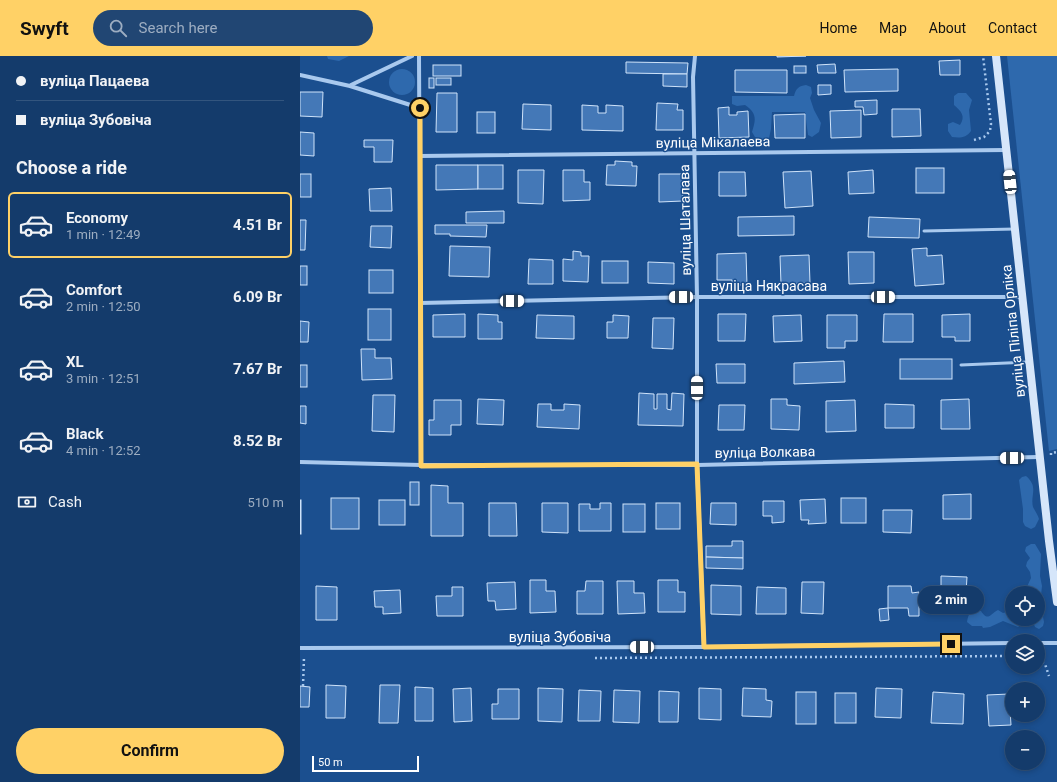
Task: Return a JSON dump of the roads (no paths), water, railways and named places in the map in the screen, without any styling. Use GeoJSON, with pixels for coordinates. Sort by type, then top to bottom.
{"type":"FeatureCollection","features":[{"type":"Feature","properties":{"kind":"street"},"geometry":{"type":"LineString","coordinates":[[350,86],[412,56]]}},
{"type":"Feature","properties":{"kind":"street"},"geometry":{"type":"LineString","coordinates":[[419,56],[421,466]]}},
{"type":"Feature","properties":{"kind":"street","name":"вуліца Шаталава"},"geometry":{"type":"LineString","coordinates":[[695,56],[693,77],[697,297],[697,464],[704,647]]}},
{"type":"Feature","properties":{"kind":"street","name":"вуліца Піліпа Орліка"},"geometry":{"type":"LineString","coordinates":[[996,56],[1039,457],[1057,602]]}},
{"type":"Feature","properties":{"kind":"street"},"geometry":{"type":"LineString","coordinates":[[300,75],[350,86],[420,108]]}},
{"type":"Feature","properties":{"kind":"street","name":"вуліца Мікалаева"},"geometry":{"type":"LineString","coordinates":[[420,156],[1007,150]]}},
{"type":"Feature","properties":{"kind":"street","name":"вуліца Някрасава"},"geometry":{"type":"LineString","coordinates":[[420,303],[697,297],[1022,297]]}},
{"type":"Feature","properties":{"kind":"street","name":"вуліца Волкава"},"geometry":{"type":"LineString","coordinates":[[300,462],[421,466],[697,464],[1039,457]]}},
{"type":"Feature","properties":{"kind":"street"},"geometry":{"type":"LineString","coordinates":[[1045,643],[1057,643]]}},
{"type":"Feature","properties":{"kind":"street","name":"вуліца Зубовіча"},"geometry":{"type":"LineString","coordinates":[[300,648],[704,647],[1005,644]]}},
{"type":"Feature","properties":{"kind":"lane"},"geometry":{"type":"LineString","coordinates":[[924,232],[1015,229]]}},
{"type":"Feature","properties":{"kind":"lane"},"geometry":{"type":"LineString","coordinates":[[961,365],[1029,362]]}}]}
